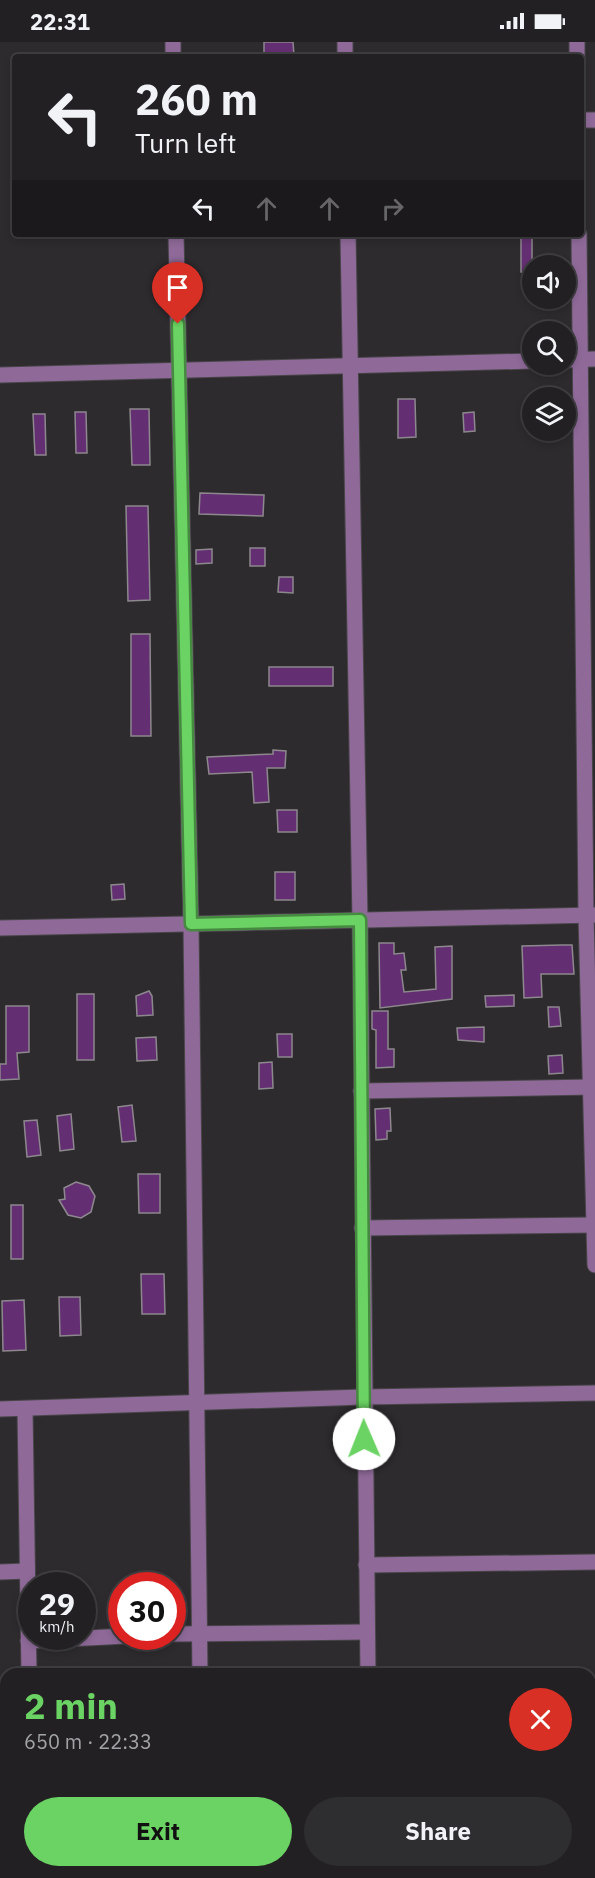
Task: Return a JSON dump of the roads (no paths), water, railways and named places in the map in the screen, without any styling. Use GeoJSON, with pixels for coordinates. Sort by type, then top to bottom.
{"type":"FeatureCollection","features":[{"type":"Feature","properties":{"kind":"street"},"geometry":{"type":"LineString","coordinates":[[176,237],[191,924],[200,1668]]}},
{"type":"Feature","properties":{"kind":"street"},"geometry":{"type":"LineString","coordinates":[[348,237],[360,920],[368,1668]]}},
{"type":"Feature","properties":{"kind":"street"},"geometry":{"type":"LineString","coordinates":[[579,237],[595,1265]]}},
{"type":"Feature","properties":{"kind":"street"},"geometry":{"type":"LineString","coordinates":[[0,375],[522,361]]}},
{"type":"Feature","properties":{"kind":"street"},"geometry":{"type":"LineString","coordinates":[[0,928],[591,915]]}},
{"type":"Feature","properties":{"kind":"street"},"geometry":{"type":"LineString","coordinates":[[361,1091],[593,1087]]}},
{"type":"Feature","properties":{"kind":"street"},"geometry":{"type":"LineString","coordinates":[[362,1228],[594,1225]]}},
{"type":"Feature","properties":{"kind":"street"},"geometry":{"type":"LineString","coordinates":[[0,1409],[364,1397],[595,1393]]}},
{"type":"Feature","properties":{"kind":"street"},"geometry":{"type":"LineString","coordinates":[[0,1572],[27,1571],[25,1408]]}},
{"type":"Feature","properties":{"kind":"street"},"geometry":{"type":"LineString","coordinates":[[366,1565],[595,1562]]}},
{"type":"Feature","properties":{"kind":"street"},"geometry":{"type":"LineString","coordinates":[[186,1634],[367,1632]]}},
{"type":"Feature","properties":{"kind":"street"},"geometry":{"type":"LineString","coordinates":[[28,1650],[29,1668]]}},
{"type":"Feature","properties":{"kind":"street"},"geometry":{"type":"LineString","coordinates":[[369,1878],[564,1878]]}}]}
